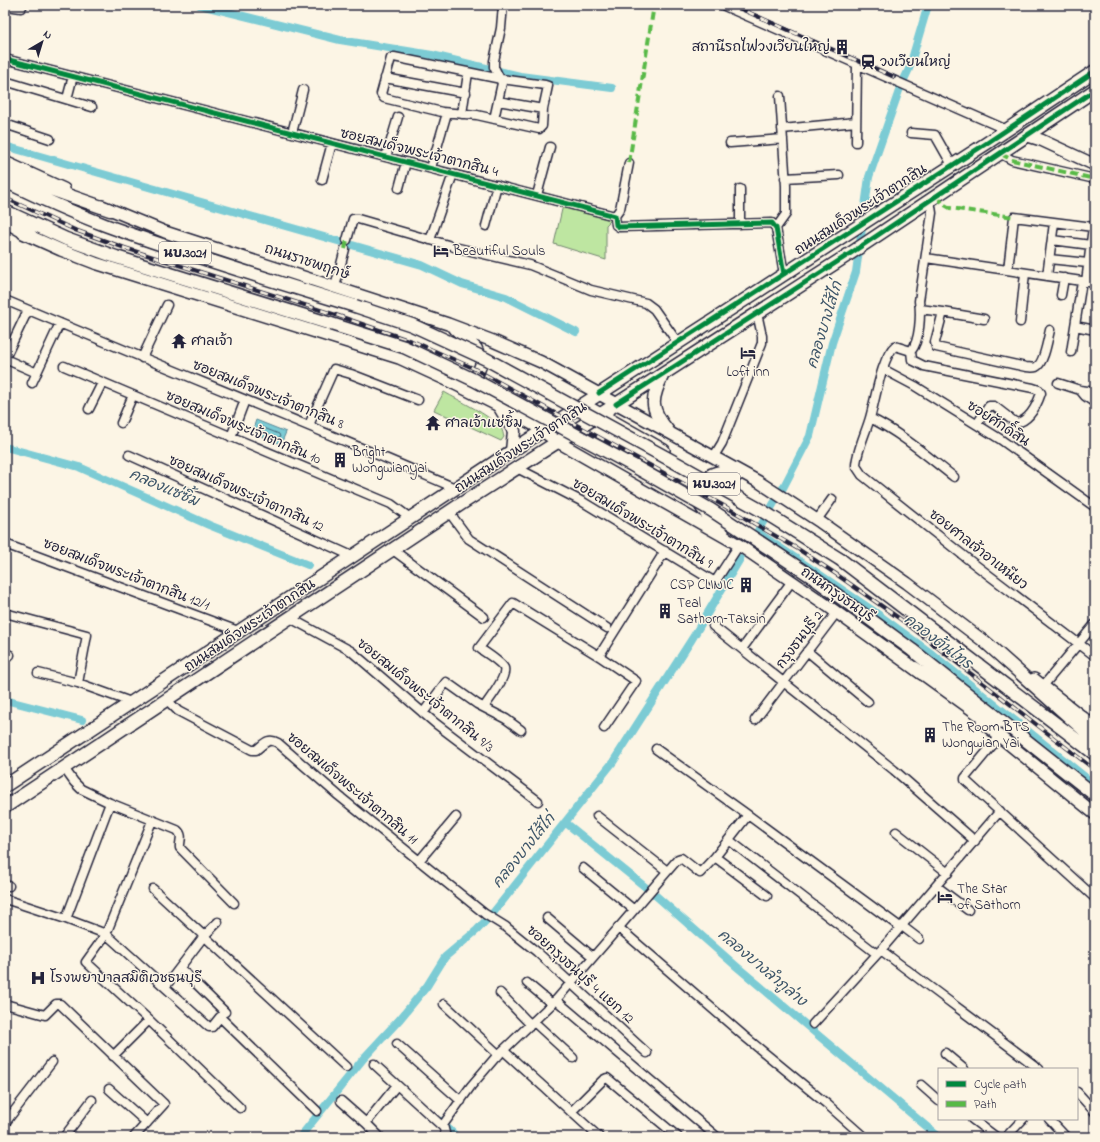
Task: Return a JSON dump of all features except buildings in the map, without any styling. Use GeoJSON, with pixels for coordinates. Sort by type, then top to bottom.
{"type":"FeatureCollection","features":[{"type":"Feature","properties":{"kind":"main road","name":"ถนนสมเด็จพระเจ้าตากสิน"},"geometry":{"type":"LineString","coordinates":[[5,786],[542,431],[584,408],[598,394],[1007,130],[1095,71]]}},
{"type":"Feature","properties":{"kind":"main road","name":"ถนนสมเด็จพระเจ้าตากสิน"},"geometry":{"type":"LineString","coordinates":[[5,807],[449,512],[851,253],[1095,90]]}},
{"type":"Feature","properties":{"kind":"main road"},"geometry":{"type":"LineString","coordinates":[[1028,136],[1041,140],[1095,165]]}},
{"type":"Feature","properties":{"kind":"main road","name":"ถนนราชพฤกษ์"},"geometry":{"type":"LineString","coordinates":[[5,162],[110,210],[165,232],[448,324],[493,341],[541,362],[598,394]]}},
{"type":"Feature","properties":{"kind":"main road"},"geometry":{"type":"LineString","coordinates":[[5,173],[110,210]]}},
{"type":"Feature","properties":{"kind":"main road","name":"ถนนราชพฤกษ์"},"geometry":{"type":"LineString","coordinates":[[5,181],[53,204],[104,225],[170,248],[412,325],[486,359],[584,408]]}},
{"type":"Feature","properties":{"kind":"main road","name":"ถนนกรุงธนบุรี"},"geometry":{"type":"LineString","coordinates":[[5,211],[66,239],[116,257],[404,347],[474,380],[564,427],[711,510],[811,576],[912,650],[1090,792]]}},
{"type":"Feature","properties":{"kind":"main road"},"geometry":{"type":"LineString","coordinates":[[5,221],[31,236]]}},
{"type":"Feature","properties":{"kind":"main road","name":"นบ.3021"},"geometry":{"type":"LineString","coordinates":[[5,225],[60,250],[103,265],[399,358],[500,406],[542,431]]}},
{"type":"Feature","properties":{"kind":"main road"},"geometry":{"type":"LineString","coordinates":[[448,324],[476,348],[482,362],[477,375],[464,384],[449,381]]}},
{"type":"Feature","properties":{"kind":"main road"},"geometry":{"type":"LineString","coordinates":[[663,374],[655,391],[653,406],[658,419],[668,431]]}},
{"type":"Feature","properties":{"kind":"main road","name":"นบ.3021"},"geometry":{"type":"LineString","coordinates":[[598,394],[616,404]]}},
{"type":"Feature","properties":{"kind":"main road"},"geometry":{"type":"LineString","coordinates":[[616,404],[760,482],[817,520],[908,583],[1095,727]]}},
{"type":"Feature","properties":{"kind":"main road"},"geometry":{"type":"LineString","coordinates":[[500,406],[514,431],[512,451]]}},
{"type":"Feature","properties":{"kind":"main road"},"geometry":{"type":"LineString","coordinates":[[584,408],[601,414],[690,466],[697,473],[702,484]]}},
{"type":"Feature","properties":{"kind":"main road","name":"ถนนกรุงธนบุรี"},"geometry":{"type":"LineString","coordinates":[[584,408],[764,512],[841,560],[1095,754]]}},
{"type":"Feature","properties":{"kind":"main road","name":"ถนนกรุงธนบุรี"},"geometry":{"type":"LineString","coordinates":[[542,431],[558,442],[739,545],[837,612],[915,668],[1095,814]]}},
{"type":"Feature","properties":{"kind":"main road"},"geometry":{"type":"LineString","coordinates":[[739,545],[710,518],[700,505],[698,496],[702,484],[707,476],[714,472],[724,471],[760,482]]}},
{"type":"Feature","properties":{"kind":"main road"},"geometry":{"type":"LineString","coordinates":[[984,641],[1095,740]]}},
{"type":"Feature","properties":{"kind":"main road"},"geometry":{"type":"LineString","coordinates":[[915,668],[1090,792]]}},
{"type":"Feature","properties":{"kind":"street"},"geometry":{"type":"LineString","coordinates":[[6,6],[21,8],[23,5]]}},
{"type":"Feature","properties":{"kind":"street"},"geometry":{"type":"LineString","coordinates":[[494,119],[502,82],[497,73],[494,61],[501,28],[503,5]]}},
{"type":"Feature","properties":{"kind":"street"},"geometry":{"type":"LineString","coordinates":[[722,5],[910,86],[1007,130]]}},
{"type":"Feature","properties":{"kind":"street"},"geometry":{"type":"LineString","coordinates":[[394,57],[468,73],[497,73],[548,86],[543,109],[542,126],[540,129],[494,119],[447,113],[384,98],[381,94],[391,58],[394,57]]}},
{"type":"Feature","properties":{"kind":"street","name":"ซอยสมเด็จพระเจ้าตากสิน 4"},"geometry":{"type":"LineString","coordinates":[[5,58],[615,216],[616,225],[619,227],[772,223],[776,228]]}},
{"type":"Feature","properties":{"kind":"street"},"geometry":{"type":"LineString","coordinates":[[856,142],[857,64]]}},
{"type":"Feature","properties":{"kind":"street"},"geometry":{"type":"LineString","coordinates":[[462,114],[468,73]]}},
{"type":"Feature","properties":{"kind":"street"},"geometry":{"type":"LineString","coordinates":[[67,99],[73,76]]}},
{"type":"Feature","properties":{"kind":"street"},"geometry":{"type":"LineString","coordinates":[[385,78],[466,93]]}},
{"type":"Feature","properties":{"kind":"street"},"geometry":{"type":"LineString","coordinates":[[5,82],[92,107]]}},
{"type":"Feature","properties":{"kind":"street"},"geometry":{"type":"LineString","coordinates":[[292,132],[303,90]]}},
{"type":"Feature","properties":{"kind":"street"},"geometry":{"type":"LineString","coordinates":[[780,96],[786,214],[776,228],[784,274]]}},
{"type":"Feature","properties":{"kind":"street"},"geometry":{"type":"LineString","coordinates":[[498,101],[543,109]]}},
{"type":"Feature","properties":{"kind":"street"},"geometry":{"type":"LineString","coordinates":[[431,168],[447,113]]}},
{"type":"Feature","properties":{"kind":"street"},"geometry":{"type":"LineString","coordinates":[[386,157],[398,117]]}},
{"type":"Feature","properties":{"kind":"street"},"geometry":{"type":"LineString","coordinates":[[782,129],[856,122]]}},
{"type":"Feature","properties":{"kind":"street"},"geometry":{"type":"LineString","coordinates":[[5,124],[50,138]]}},
{"type":"Feature","properties":{"kind":"street"},"geometry":{"type":"LineString","coordinates":[[910,133],[934,135],[952,165]]}},
{"type":"Feature","properties":{"kind":"street"},"geometry":{"type":"LineString","coordinates":[[730,143],[783,139]]}},
{"type":"Feature","properties":{"kind":"street"},"geometry":{"type":"LineString","coordinates":[[322,180],[332,143]]}},
{"type":"Feature","properties":{"kind":"street"},"geometry":{"type":"LineString","coordinates":[[537,196],[550,147]]}},
{"type":"Feature","properties":{"kind":"street"},"geometry":{"type":"LineString","coordinates":[[1001,154],[1012,160],[1095,179]]}},
{"type":"Feature","properties":{"kind":"street"},"geometry":{"type":"LineString","coordinates":[[399,188],[406,162]]}},
{"type":"Feature","properties":{"kind":"street"},"geometry":{"type":"LineString","coordinates":[[615,216],[620,209],[629,163]]}},
{"type":"Feature","properties":{"kind":"street"},"geometry":{"type":"LineString","coordinates":[[430,240],[453,174]]}},
{"type":"Feature","properties":{"kind":"street"},"geometry":{"type":"LineString","coordinates":[[785,178],[839,175]]}},
{"type":"Feature","properties":{"kind":"street"},"geometry":{"type":"LineString","coordinates":[[486,226],[497,185]]}},
{"type":"Feature","properties":{"kind":"street"},"geometry":{"type":"LineString","coordinates":[[740,189],[740,224]]}},
{"type":"Feature","properties":{"kind":"street"},"geometry":{"type":"LineString","coordinates":[[930,200],[932,213],[919,301],[919,323],[915,346],[911,351],[912,360],[924,366],[1033,388],[1039,390],[1041,393],[1032,411],[1021,422],[1016,423],[999,409],[994,406],[989,406],[977,424]]}},
{"type":"Feature","properties":{"kind":"street"},"geometry":{"type":"LineString","coordinates":[[1008,270],[1014,217],[1093,227],[1088,263],[1088,282],[1074,326],[1071,352]]}},
{"type":"Feature","properties":{"kind":"street"},"geometry":{"type":"LineString","coordinates":[[347,240],[353,219],[358,219],[451,246],[530,264],[591,290],[646,303],[654,309],[678,343]]}},
{"type":"Feature","properties":{"kind":"street"},"geometry":{"type":"LineString","coordinates":[[1047,276],[1054,223]]}},
{"type":"Feature","properties":{"kind":"street"},"geometry":{"type":"LineString","coordinates":[[1052,240],[1091,245]]}},
{"type":"Feature","properties":{"kind":"street"},"geometry":{"type":"LineString","coordinates":[[335,287],[345,249]]}},
{"type":"Feature","properties":{"kind":"street"},"geometry":{"type":"LineString","coordinates":[[926,258],[1088,282]]}},
{"type":"Feature","properties":{"kind":"street"},"geometry":{"type":"LineString","coordinates":[[1049,259],[1088,263]]}},
{"type":"Feature","properties":{"kind":"street"},"geometry":{"type":"LineString","coordinates":[[1020,322],[1025,273]]}},
{"type":"Feature","properties":{"kind":"street"},"geometry":{"type":"LineString","coordinates":[[1061,294],[1064,278]]}},
{"type":"Feature","properties":{"kind":"street","name":"ซอยสมเด็จพระเจ้าตากสิน 8"},"geometry":{"type":"LineString","coordinates":[[5,300],[142,358],[309,425],[455,488]]}},
{"type":"Feature","properties":{"kind":"street"},"geometry":{"type":"LineString","coordinates":[[142,358],[167,305]]}},
{"type":"Feature","properties":{"kind":"street"},"geometry":{"type":"LineString","coordinates":[[920,309],[984,319]]}},
{"type":"Feature","properties":{"kind":"street"},"geometry":{"type":"LineString","coordinates":[[28,310],[5,358],[37,373]]}},
{"type":"Feature","properties":{"kind":"street"},"geometry":{"type":"LineString","coordinates":[[943,312],[935,342],[936,347],[1026,367],[1036,367],[1040,364],[1050,330]]}},
{"type":"Feature","properties":{"kind":"street"},"geometry":{"type":"LineString","coordinates":[[714,456],[722,443],[762,343],[758,313]]}},
{"type":"Feature","properties":{"kind":"street"},"geometry":{"type":"LineString","coordinates":[[32,383],[60,323]]}},
{"type":"Feature","properties":{"kind":"street"},"geometry":{"type":"LineString","coordinates":[[1074,326],[1095,330]]}},
{"type":"Feature","properties":{"kind":"street"},"geometry":{"type":"LineString","coordinates":[[911,351],[895,346],[890,351],[883,369],[870,418],[902,436],[954,477]]}},
{"type":"Feature","properties":{"kind":"street","name":"ซอยสมเด็จพระเจ้าตากสิน 10"},"geometry":{"type":"LineString","coordinates":[[64,366],[391,504],[410,518]]}},
{"type":"Feature","properties":{"kind":"street"},"geometry":{"type":"LineString","coordinates":[[309,425],[334,369],[418,400]]}},
{"type":"Feature","properties":{"kind":"street","name":"ซอยศักดิ์สิน"},"geometry":{"type":"LineString","coordinates":[[883,369],[915,386],[977,424],[1095,507]]}},
{"type":"Feature","properties":{"kind":"street"},"geometry":{"type":"LineString","coordinates":[[89,409],[102,382]]}},
{"type":"Feature","properties":{"kind":"street"},"geometry":{"type":"LineString","coordinates":[[1058,383],[1080,390],[1095,392]]}},
{"type":"Feature","properties":{"kind":"street"},"geometry":{"type":"LineString","coordinates":[[1080,390],[1084,396],[1095,403]]}},
{"type":"Feature","properties":{"kind":"street"},"geometry":{"type":"LineString","coordinates":[[121,423],[133,395]]}},
{"type":"Feature","properties":{"kind":"street"},"geometry":{"type":"LineString","coordinates":[[231,437],[245,400]]}},
{"type":"Feature","properties":{"kind":"street","name":"ซอยศาลเจ้าอาเหนียว"},"geometry":{"type":"LineString","coordinates":[[870,418],[856,462],[856,466],[862,475],[969,560],[1095,656]]}},
{"type":"Feature","properties":{"kind":"street","name":"ซอยสมเด็จพระเจ้าตากสิน 12"},"geometry":{"type":"LineString","coordinates":[[129,455],[352,556]]}},
{"type":"Feature","properties":{"kind":"street","name":"ซอยสมเด็จพระเจ้าตากสิน 9"},"geometry":{"type":"LineString","coordinates":[[517,468],[583,502],[715,582],[739,545]]}},
{"type":"Feature","properties":{"kind":"street"},"geometry":{"type":"LineString","coordinates":[[817,520],[832,499]]}},
{"type":"Feature","properties":{"kind":"street"},"geometry":{"type":"LineString","coordinates":[[449,512],[469,539],[607,628]]}},
{"type":"Feature","properties":{"kind":"street","name":"ซอยสมเด็จพระเจ้าตากสิน 12/1"},"geometry":{"type":"LineString","coordinates":[[5,544],[238,631]]}},
{"type":"Feature","properties":{"kind":"street"},"geometry":{"type":"LineString","coordinates":[[392,550],[484,617]]}},
{"type":"Feature","properties":{"kind":"street"},"geometry":{"type":"LineString","coordinates":[[599,656],[665,551]]}},
{"type":"Feature","properties":{"kind":"street"},"geometry":{"type":"LineString","coordinates":[[742,649],[792,581]]}},
{"type":"Feature","properties":{"kind":"street"},"geometry":{"type":"LineString","coordinates":[[484,707],[500,683],[504,672],[504,667],[479,648],[513,603],[599,656],[636,681],[604,728]]}},
{"type":"Feature","properties":{"kind":"street","name":"กรุงธนบุรี 2"},"geometry":{"type":"LineString","coordinates":[[755,720],[837,612]]}},
{"type":"Feature","properties":{"kind":"street"},"geometry":{"type":"LineString","coordinates":[[5,613],[88,635],[78,683]]}},
{"type":"Feature","properties":{"kind":"street","name":"ซอยสมเด็จพระเจ้าตากสิน 9/3"},"geometry":{"type":"LineString","coordinates":[[290,618],[351,651],[423,713],[538,801]]}},
{"type":"Feature","properties":{"kind":"street"},"geometry":{"type":"LineString","coordinates":[[1043,686],[1095,624]]}},
{"type":"Feature","properties":{"kind":"street"},"geometry":{"type":"LineString","coordinates":[[713,626],[894,770],[975,841]]}},
{"type":"Feature","properties":{"kind":"street"},"geometry":{"type":"LineString","coordinates":[[807,651],[868,702]]}},
{"type":"Feature","properties":{"kind":"street"},"geometry":{"type":"LineString","coordinates":[[38,673],[78,683],[132,702]]}},
{"type":"Feature","properties":{"kind":"street"},"geometry":{"type":"LineString","coordinates":[[423,713],[446,682],[522,730]]}},
{"type":"Feature","properties":{"kind":"street","name":"ซอยสมเด็จพระเจ้าตากสิน 11"},"geometry":{"type":"LineString","coordinates":[[167,700],[178,711],[252,750],[256,750],[268,740],[273,740],[278,743],[339,796],[485,914],[494,919]]}},
{"type":"Feature","properties":{"kind":"street"},"geometry":{"type":"LineString","coordinates":[[1000,736],[965,779],[1095,898]]}},
{"type":"Feature","properties":{"kind":"street"},"geometry":{"type":"LineString","coordinates":[[656,749],[919,939]]}},
{"type":"Feature","properties":{"kind":"street"},"geometry":{"type":"LineString","coordinates":[[64,768],[74,782],[82,789],[110,803],[177,830],[180,833],[181,838],[180,848],[234,903]]}},
{"type":"Feature","properties":{"kind":"street"},"geometry":{"type":"LineString","coordinates":[[66,920],[110,803]]}},
{"type":"Feature","properties":{"kind":"street"},"geometry":{"type":"LineString","coordinates":[[813,1024],[879,952],[1000,811]]}},
{"type":"Feature","properties":{"kind":"street"},"geometry":{"type":"LineString","coordinates":[[444,1124],[471,1086],[501,1053],[554,1002],[645,895],[679,858],[700,873],[715,857],[748,815]]}},
{"type":"Feature","properties":{"kind":"street"},"geometry":{"type":"LineString","coordinates":[[597,816],[667,871]]}},
{"type":"Feature","properties":{"kind":"street"},"geometry":{"type":"LineString","coordinates":[[419,861],[456,818]]}},
{"type":"Feature","properties":{"kind":"street"},"geometry":{"type":"LineString","coordinates":[[152,821],[106,934],[86,962],[240,1108]]}},
{"type":"Feature","properties":{"kind":"street"},"geometry":{"type":"LineString","coordinates":[[896,832],[948,873]]}},
{"type":"Feature","properties":{"kind":"street"},"geometry":{"type":"LineString","coordinates":[[729,840],[1038,1068]]}},
{"type":"Feature","properties":{"kind":"street"},"geometry":{"type":"LineString","coordinates":[[715,857],[767,896]]}},
{"type":"Feature","properties":{"kind":"street"},"geometry":{"type":"LineString","coordinates":[[583,868],[634,909]]}},
{"type":"Feature","properties":{"kind":"street"},"geometry":{"type":"LineString","coordinates":[[936,886],[968,910]]}},
{"type":"Feature","properties":{"kind":"street"},"geometry":{"type":"LineString","coordinates":[[153,889],[346,1067]]}},
{"type":"Feature","properties":{"kind":"street"},"geometry":{"type":"LineString","coordinates":[[5,899],[106,934],[209,1027],[212,1027],[220,1018],[317,1111]]}},
{"type":"Feature","properties":{"kind":"street"},"geometry":{"type":"LineString","coordinates":[[547,918],[593,957]]}},
{"type":"Feature","properties":{"kind":"street","name":"ซอยกรุงธนบุรี 4 แยก 12"},"geometry":{"type":"LineString","coordinates":[[494,919],[537,952],[647,1053]]}},
{"type":"Feature","properties":{"kind":"street"},"geometry":{"type":"LineString","coordinates":[[165,987],[204,936],[218,922]]}},
{"type":"Feature","properties":{"kind":"street"},"geometry":{"type":"LineString","coordinates":[[618,927],[864,1137]]}},
{"type":"Feature","properties":{"kind":"street"},"geometry":{"type":"LineString","coordinates":[[180,968],[225,1012]]}},
{"type":"Feature","properties":{"kind":"street"},"geometry":{"type":"LineString","coordinates":[[527,983],[554,1002],[717,1137]]}},
{"type":"Feature","properties":{"kind":"street"},"geometry":{"type":"LineString","coordinates":[[500,993],[532,1024],[573,1058]]}},
{"type":"Feature","properties":{"kind":"street"},"geometry":{"type":"LineString","coordinates":[[5,1004],[45,1015],[56,1004],[60,1004],[164,1104],[134,1137]]}},
{"type":"Feature","properties":{"kind":"street"},"geometry":{"type":"LineString","coordinates":[[444,1004],[599,1137]]}},
{"type":"Feature","properties":{"kind":"street"},"geometry":{"type":"LineString","coordinates":[[113,1056],[148,1020]]}},
{"type":"Feature","properties":{"kind":"street"},"geometry":{"type":"LineString","coordinates":[[397,1044],[461,1101]]}},
{"type":"Feature","properties":{"kind":"street"},"geometry":{"type":"LineString","coordinates":[[945,1053],[963,1068]]}},
{"type":"Feature","properties":{"kind":"street"},"geometry":{"type":"LineString","coordinates":[[5,1123],[52,1062]]}},
{"type":"Feature","properties":{"kind":"street"},"geometry":{"type":"LineString","coordinates":[[374,1064],[444,1124],[446,1132],[445,1137]]}},
{"type":"Feature","properties":{"kind":"street"},"geometry":{"type":"LineString","coordinates":[[571,1112],[603,1080],[607,1078],[678,1137]]}},
{"type":"Feature","properties":{"kind":"street"},"geometry":{"type":"LineString","coordinates":[[366,1123],[397,1085]]}},
{"type":"Feature","properties":{"kind":"street"},"geometry":{"type":"LineString","coordinates":[[921,1085],[938,1100]]}},
{"type":"Feature","properties":{"kind":"street"},"geometry":{"type":"LineString","coordinates":[[109,1089],[147,1123]]}},
{"type":"Feature","properties":{"kind":"street"},"geometry":{"type":"LineString","coordinates":[[1078,1093],[1095,1112]]}},
{"type":"Feature","properties":{"kind":"street"},"geometry":{"type":"LineString","coordinates":[[64,1137],[92,1100]]}},
{"type":"Feature","properties":{"kind":"street"},"geometry":{"type":"LineString","coordinates":[[341,1101],[380,1137]]}},
{"type":"Feature","properties":{"kind":"street"},"geometry":{"type":"LineString","coordinates":[[972,1120],[996,1137]]}},
{"type":"Feature","properties":{"kind":"street"},"geometry":{"type":"LineString","coordinates":[[1006,1137],[1022,1120]]}},
{"type":"Feature","properties":{"kind":"street"},"geometry":{"type":"LineString","coordinates":[[1050,1120],[1066,1137]]}},
{"type":"Feature","properties":{"kind":"green space"},"geometry":{"type":"Polygon","coordinates":[[[563,205],[613,218],[606,225],[606,260],[554,244],[563,205]]]}},
{"type":"Feature","properties":{"kind":"green space"},"geometry":{"type":"Polygon","coordinates":[[[444,392],[474,408],[501,428],[504,437],[501,441],[434,410],[444,392]]]}},
{"type":"Feature","properties":{"kind":"water"},"geometry":{"type":"Polygon","coordinates":[[[256,420],[286,432],[281,444],[252,432],[256,420]]]}},
{"type":"Feature","properties":{"kind":"waterway"},"geometry":{"type":"LineString","coordinates":[[200,5],[340,40],[432,55],[520,76],[612,88]]}},
{"type":"Feature","properties":{"kind":"waterway","name":"คลองบางไส้ไก่"},"geometry":{"type":"LineString","coordinates":[[783,488],[810,436],[832,343],[856,272],[869,177],[900,88],[909,69],[928,5]]}},
{"type":"Feature","properties":{"kind":"waterway"},"geometry":{"type":"LineString","coordinates":[[5,146],[422,265],[462,284],[506,297],[576,332]]}},
{"type":"Feature","properties":{"kind":"waterway","name":"คลองแซ่ซิ้ม"},"geometry":{"type":"LineString","coordinates":[[5,447],[79,467],[209,525],[308,565]]}},
{"type":"Feature","properties":{"kind":"waterway","name":"คลองบางไส้ไก่"},"geometry":{"type":"LineString","coordinates":[[755,536],[774,503]]}},
{"type":"Feature","properties":{"kind":"waterway","name":"คลองต้นไทร"},"geometry":{"type":"LineString","coordinates":[[757,532],[872,610],[932,654],[1095,785]]}},
{"type":"Feature","properties":{"kind":"waterway","name":"คลองบางไส้ไก่"},"geometry":{"type":"LineString","coordinates":[[300,1137],[363,1059],[400,1019],[427,986],[445,957],[477,930],[493,913],[613,762],[692,639],[740,559]]}},
{"type":"Feature","properties":{"kind":"waterway"},"geometry":{"type":"LineString","coordinates":[[5,700],[82,720]]}},
{"type":"Feature","properties":{"kind":"waterway","name":"คลองบางลำภูล่าง"},"geometry":{"type":"LineString","coordinates":[[566,823],[654,894],[736,966],[939,1137]]}},
{"type":"Feature","properties":{"kind":"waterway"},"geometry":{"type":"LineString","coordinates":[[440,1121],[457,1137]]}},
{"type":"Feature","properties":{"kind":"railway"},"geometry":{"type":"LineString","coordinates":[[732,5],[894,77]]}},
{"type":"Feature","properties":{"kind":"railway"},"geometry":{"type":"LineString","coordinates":[[5,198],[75,230],[125,248],[336,315],[417,343],[473,368],[726,507],[798,549],[903,621],[1095,770]]}},
{"type":"Feature","properties":{"kind":"marked path"},"geometry":{"type":"LineString","coordinates":[[629,163],[654,5]]}},
{"type":"Feature","properties":{"kind":"marked path"},"geometry":{"type":"LineString","coordinates":[[1001,154],[1012,160],[1095,179]]}},
{"type":"Feature","properties":{"kind":"marked path"},"geometry":{"type":"LineString","coordinates":[[937,196],[943,204],[950,208],[1014,217]]}},
{"type":"Feature","properties":{"kind":"marked path"},"geometry":{"type":"LineString","coordinates":[[345,249],[347,240]]}},
{"type":"Feature","properties":{"kind":"cycle path"},"geometry":{"type":"LineString","coordinates":[[5,59],[615,216],[616,225],[619,227],[772,223],[776,228],[784,274]]}},
{"type":"Feature","properties":{"kind":"cycle path"},"geometry":{"type":"LineString","coordinates":[[599,393],[987,143],[1095,71]]}},
{"type":"Feature","properties":{"kind":"cycle path"},"geometry":{"type":"LineString","coordinates":[[616,404],[851,253],[1095,90]]}},
{"type":"Feature","properties":{"kind":"place","name":"สถานีรถไฟวงเวียนใหญ่"},"geometry":{"type":"Point","coordinates":[842,47]}},
{"type":"Feature","properties":{"kind":"place","name":"วงเวียนใหญ่"},"geometry":{"type":"Point","coordinates":[868,62]}},
{"type":"Feature","properties":{"kind":"place","name":"Beautiful Souls"},"geometry":{"type":"Point","coordinates":[441,251]}},
{"type":"Feature","properties":{"kind":"place","name":"ศาลเจ้า"},"geometry":{"type":"Point","coordinates":[179,341]}},
{"type":"Feature","properties":{"kind":"place","name":"Loft inn"},"geometry":{"type":"Point","coordinates":[748,353]}},
{"type":"Feature","properties":{"kind":"place","name":"ศาลเจ้าแซ่ซิ้ม"},"geometry":{"type":"Point","coordinates":[433,423]}},
{"type":"Feature","properties":{"kind":"place","name":"Bright Wongwianyai"},"geometry":{"type":"Point","coordinates":[340,460]}},
{"type":"Feature","properties":{"kind":"place","name":"CSP CLINIC"},"geometry":{"type":"Point","coordinates":[746,585]}},
{"type":"Feature","properties":{"kind":"place","name":"Teal Sathorn–Taksin"},"geometry":{"type":"Point","coordinates":[665,611]}},
{"type":"Feature","properties":{"kind":"place","name":"The Room BTS Wongwian Yai"},"geometry":{"type":"Point","coordinates":[930,735]}},
{"type":"Feature","properties":{"kind":"place","name":"The Star of Sathorn"},"geometry":{"type":"Point","coordinates":[945,897]}},
{"type":"Feature","properties":{"kind":"place","name":"โรงพยาบาลสมิติเวชธนบุรี"},"geometry":{"type":"Point","coordinates":[38,978]}}]}
